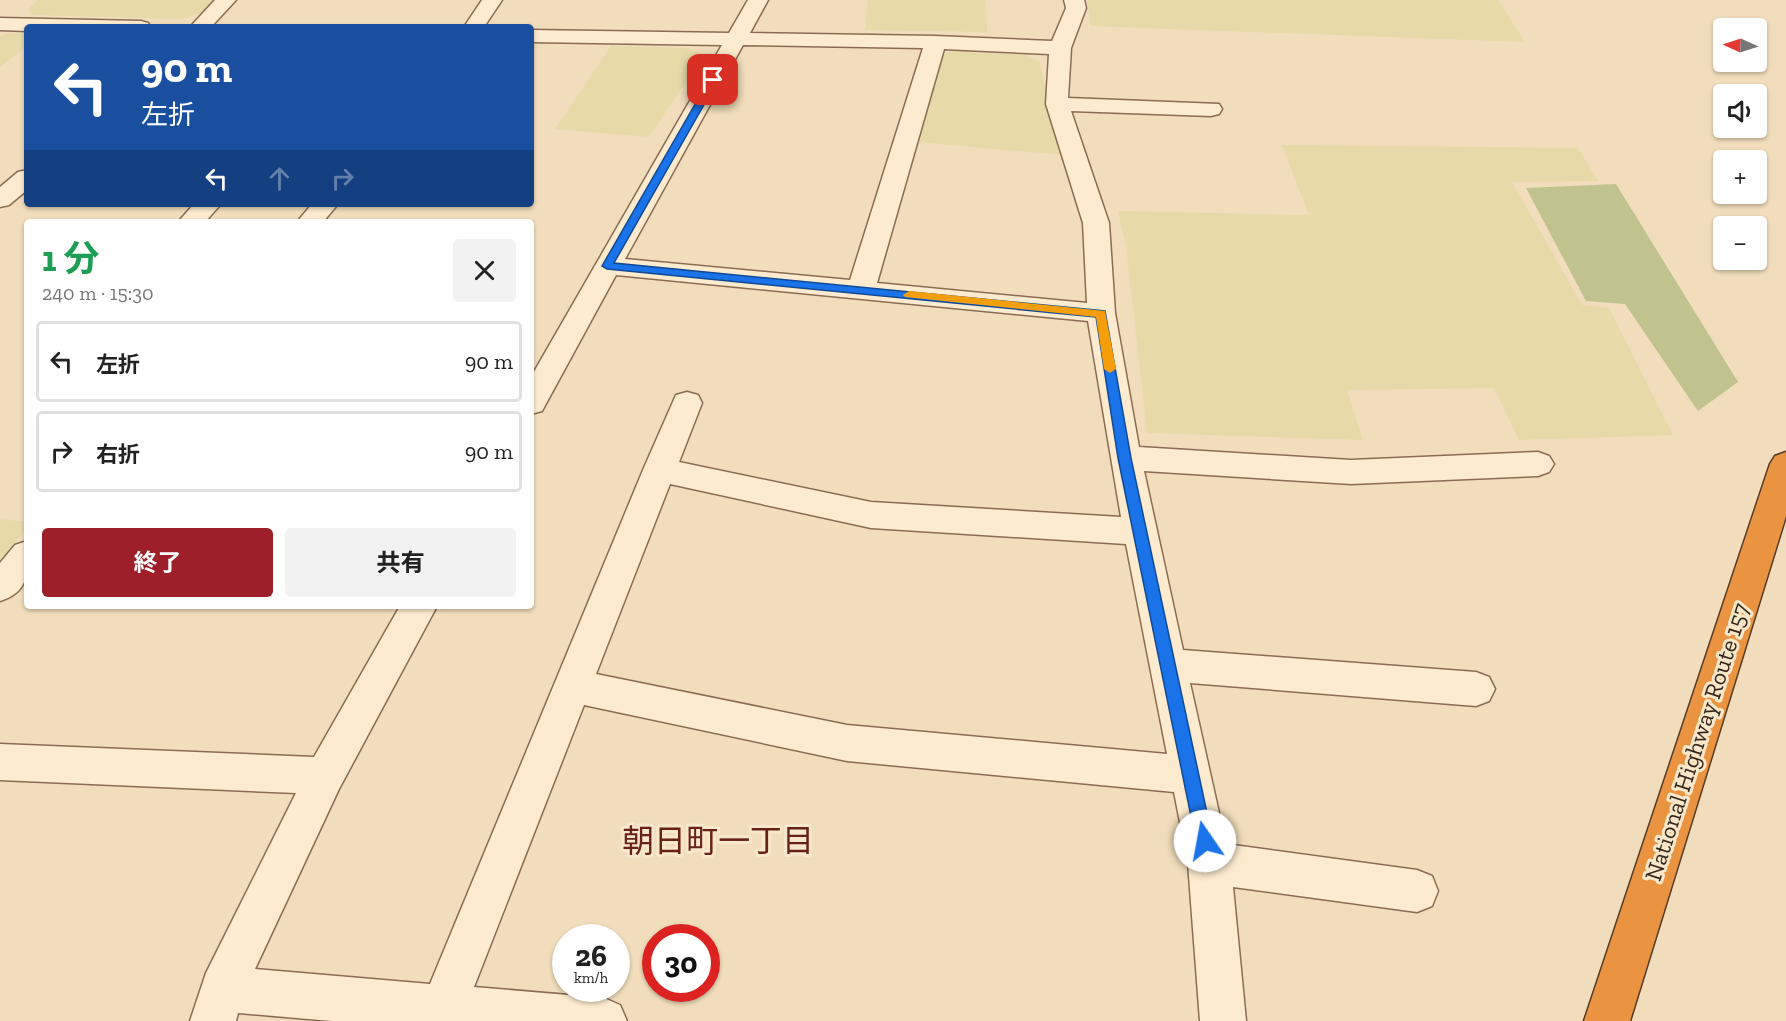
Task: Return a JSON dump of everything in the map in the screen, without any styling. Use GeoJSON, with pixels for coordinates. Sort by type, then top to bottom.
{"type":"FeatureCollection","features":[{"type":"Feature","properties":{"kind":"highway","name":"National Highway Route 157"},"geometry":{"type":"LineString","coordinates":[[1607,1021],[1786,464]]}},
{"type":"Feature","properties":{"kind":"street"},"geometry":{"type":"LineString","coordinates":[[203,24],[226,0]]}},
{"type":"Feature","properties":{"kind":"street"},"geometry":{"type":"LineString","coordinates":[[476,24],[492,0]]}},
{"type":"Feature","properties":{"kind":"street"},"geometry":{"type":"LineString","coordinates":[[534,399],[758,0]]}},
{"type":"Feature","properties":{"kind":"street"},"geometry":{"type":"LineString","coordinates":[[1074,0],[1076,8],[1060,48],[1058,104],[1096,223],[1101,313],[1125,458],[1209,863],[1223,1021]]}},
{"type":"Feature","properties":{"kind":"street"},"geometry":{"type":"LineString","coordinates":[[0,24],[24,25]]}},
{"type":"Feature","properties":{"kind":"street"},"geometry":{"type":"LineString","coordinates":[[534,36],[935,42],[1060,48]]}},
{"type":"Feature","properties":{"kind":"street"},"geometry":{"type":"LineString","coordinates":[[861,290],[935,42]]}},
{"type":"Feature","properties":{"kind":"street"},"geometry":{"type":"LineString","coordinates":[[1058,104],[1211,110]]}},
{"type":"Feature","properties":{"kind":"street"},"geometry":{"type":"LineString","coordinates":[[0,200],[24,180]]}},
{"type":"Feature","properties":{"kind":"street"},"geometry":{"type":"LineString","coordinates":[[194,219],[205,207]]}},
{"type":"Feature","properties":{"kind":"street"},"geometry":{"type":"LineString","coordinates":[[312,219],[322,207]]}},
{"type":"Feature","properties":{"kind":"street"},"geometry":{"type":"LineString","coordinates":[[607,266],[1101,313]]}},
{"type":"Feature","properties":{"kind":"street"},"geometry":{"type":"LineString","coordinates":[[443,1008],[687,403]]}},
{"type":"Feature","properties":{"kind":"street"},"geometry":{"type":"LineString","coordinates":[[1125,458],[1351,472],[1538,464]]}},
{"type":"Feature","properties":{"kind":"street"},"geometry":{"type":"LineString","coordinates":[[659,470],[871,514],[1141,532]]}},
{"type":"Feature","properties":{"kind":"street"},"geometry":{"type":"LineString","coordinates":[[0,587],[24,559]]}},
{"type":"Feature","properties":{"kind":"street"},"geometry":{"type":"LineString","coordinates":[[417,609],[325,776],[218,1005],[443,1008],[604,1021]]}},
{"type":"Feature","properties":{"kind":"street"},"geometry":{"type":"LineString","coordinates":[[1169,665],[1476,689]]}},
{"type":"Feature","properties":{"kind":"street"},"geometry":{"type":"LineString","coordinates":[[572,686],[847,743],[1191,775]]}},
{"type":"Feature","properties":{"kind":"street"},"geometry":{"type":"LineString","coordinates":[[0,762],[325,776]]}},
{"type":"Feature","properties":{"kind":"street"},"geometry":{"type":"LineString","coordinates":[[1209,863],[1417,891]]}},
{"type":"Feature","properties":{"kind":"shaded area"},"geometry":{"type":"Polygon","coordinates":[[[38,0],[214,0],[202,12],[183,19],[31,15],[29,8],[38,0]]]}},
{"type":"Feature","properties":{"kind":"shaded area"},"geometry":{"type":"Polygon","coordinates":[[[868,0],[986,0],[987,32],[865,30],[868,0]]]}},
{"type":"Feature","properties":{"kind":"shaded area"},"geometry":{"type":"Polygon","coordinates":[[[1087,0],[1498,0],[1525,42],[1091,26],[1087,0]]]}},
{"type":"Feature","properties":{"kind":"shaded area"},"geometry":{"type":"Polygon","coordinates":[[[10,33],[24,34],[24,48],[0,67],[0,36],[10,33]]]}},
{"type":"Feature","properties":{"kind":"shaded area"},"geometry":{"type":"Polygon","coordinates":[[[611,46],[688,48],[704,55],[649,137],[555,129],[611,46]]]}},
{"type":"Feature","properties":{"kind":"shaded area"},"geometry":{"type":"Polygon","coordinates":[[[952,51],[1025,55],[1039,61],[1063,155],[917,142],[942,55],[952,51]]]}},
{"type":"Feature","properties":{"kind":"shaded area"},"geometry":{"type":"Polygon","coordinates":[[[1282,145],[1578,148],[1598,181],[1512,182],[1582,305],[1609,308],[1673,435],[1519,440],[1494,388],[1347,390],[1363,440],[1147,433],[1126,246],[1118,211],[1309,215],[1282,145]]]}},
{"type":"Feature","properties":{"kind":"shaded area"},"geometry":{"type":"Polygon","coordinates":[[[0,519],[24,522],[24,532],[0,561],[0,519]]]}},
{"type":"Feature","properties":{"kind":"green space"},"geometry":{"type":"Polygon","coordinates":[[[1616,184],[1738,382],[1698,411],[1625,304],[1586,301],[1526,188],[1616,184]]]}},
{"type":"Feature","properties":{"kind":"slow traffic"},"geometry":{"type":"LineString","coordinates":[[909,295],[1101,313],[1110,369]]}},
{"type":"Feature","properties":{"kind":"district","name":"朝日町一丁目"},"geometry":{"type":"Point","coordinates":[718,841]}},
{"type":"Feature","properties":{"kind":"route"},"geometry":{"type":"LineString","coordinates":[[713,80],[607,266],[1101,313],[1125,458],[1205,841]]}}]}
